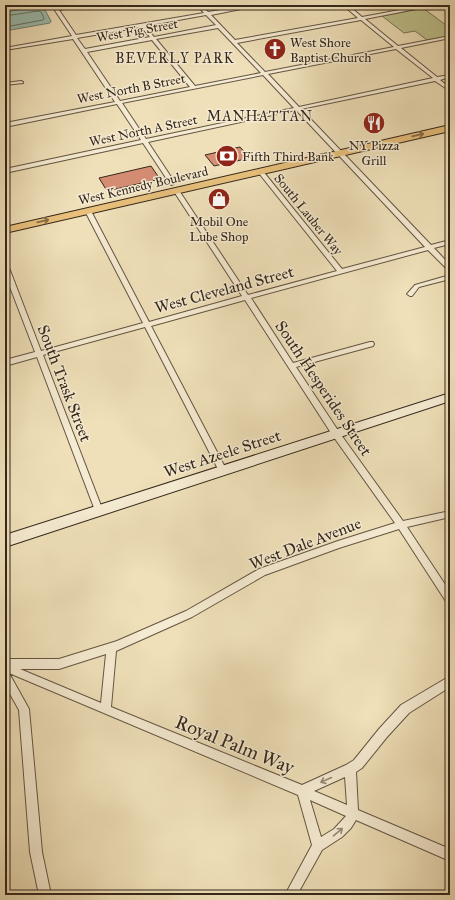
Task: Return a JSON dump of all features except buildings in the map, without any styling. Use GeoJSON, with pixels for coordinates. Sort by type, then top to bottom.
{"type":"FeatureCollection","features":[{"type":"Feature","properties":{"kind":"main road","name":"West Kennedy Boulevard"},"geometry":{"type":"LineString","coordinates":[[5,221],[174,186],[260,171],[450,120]]}},
{"type":"Feature","properties":{"kind":"main road","name":"West Kennedy Boulevard"},"geometry":{"type":"LineString","coordinates":[[5,230],[124,202],[174,186],[175,188],[177,186],[204,179],[214,174],[450,128]]}},
{"type":"Feature","properties":{"kind":"street","name":"South Hesperides Street"},"geometry":{"type":"LineString","coordinates":[[83,5],[56,10],[174,186],[336,434],[401,525],[450,600]]}},
{"type":"Feature","properties":{"kind":"street"},"geometry":{"type":"LineString","coordinates":[[199,5],[450,269]]}},
{"type":"Feature","properties":{"kind":"street"},"geometry":{"type":"LineString","coordinates":[[5,49],[259,5]]}},
{"type":"Feature","properties":{"kind":"street"},"geometry":{"type":"LineString","coordinates":[[345,5],[450,90]]}},
{"type":"Feature","properties":{"kind":"street"},"geometry":{"type":"LineString","coordinates":[[234,42],[434,5]]}},
{"type":"Feature","properties":{"kind":"street"},"geometry":{"type":"LineString","coordinates":[[142,25],[193,87]]}},
{"type":"Feature","properties":{"kind":"street","name":"West Fig Street"},"geometry":{"type":"LineString","coordinates":[[84,51],[219,26]]}},
{"type":"Feature","properties":{"kind":"street","name":"West North B Street"},"geometry":{"type":"LineString","coordinates":[[5,125],[450,37]]}},
{"type":"Feature","properties":{"kind":"street","name":"West North A Street"},"geometry":{"type":"LineString","coordinates":[[5,171],[450,76]]}},
{"type":"Feature","properties":{"kind":"street"},"geometry":{"type":"LineString","coordinates":[[5,84],[20,82]]}},
{"type":"Feature","properties":{"kind":"street","name":"South Lauber Way"},"geometry":{"type":"LineString","coordinates":[[260,171],[341,272]]}},
{"type":"Feature","properties":{"kind":"street"},"geometry":{"type":"LineString","coordinates":[[88,211],[223,471]]}},
{"type":"Feature","properties":{"kind":"street","name":"West Cleveland Street"},"geometry":{"type":"LineString","coordinates":[[5,364],[450,242]]}},
{"type":"Feature","properties":{"kind":"street","name":"South Trask Street"},"geometry":{"type":"LineString","coordinates":[[5,265],[99,511]]}},
{"type":"Feature","properties":{"kind":"street"},"geometry":{"type":"LineString","coordinates":[[410,294],[417,286],[450,277]]}},
{"type":"Feature","properties":{"kind":"street"},"geometry":{"type":"LineString","coordinates":[[292,366],[370,344]]}},
{"type":"Feature","properties":{"kind":"street","name":"West Azeele Street"},"geometry":{"type":"LineString","coordinates":[[5,541],[450,397]]}},
{"type":"Feature","properties":{"kind":"street","name":"West Dale Avenue"},"geometry":{"type":"LineString","coordinates":[[5,665],[59,664],[112,648],[189,614],[262,572],[338,545],[401,525],[450,514]]}},
{"type":"Feature","properties":{"kind":"street"},"geometry":{"type":"LineString","coordinates":[[106,710],[112,648]]}},
{"type":"Feature","properties":{"kind":"street","name":"Royal Palm Way"},"geometry":{"type":"LineString","coordinates":[[5,665],[106,710],[302,791],[450,855]]}},
{"type":"Feature","properties":{"kind":"street"},"geometry":{"type":"LineString","coordinates":[[5,676],[24,709],[36,852],[45,895]]}},
{"type":"Feature","properties":{"kind":"street"},"geometry":{"type":"LineString","coordinates":[[318,846],[302,791],[358,764],[405,709],[450,681]]}},
{"type":"Feature","properties":{"kind":"street"},"geometry":{"type":"LineString","coordinates":[[291,895],[318,846],[338,833],[347,824],[353,814],[350,769]]}},
{"type":"Feature","properties":{"kind":"green space"},"geometry":{"type":"Polygon","coordinates":[[[423,8],[450,28],[450,36],[427,40],[415,31],[404,33],[382,16],[423,8]]]}},
{"type":"Feature","properties":{"kind":"water"},"geometry":{"type":"Polygon","coordinates":[[[38,7],[44,8],[51,21],[50,23],[5,31],[5,12],[38,7]]]}},
{"type":"Feature","properties":{"kind":"place","name":"West Shore Baptist Church"},"geometry":{"type":"Point","coordinates":[275,49]}},
{"type":"Feature","properties":{"kind":"place","name":"NY Pizza Grill"},"geometry":{"type":"Point","coordinates":[374,123]}},
{"type":"Feature","properties":{"kind":"place","name":"Fifth Third Bank"},"geometry":{"type":"Point","coordinates":[227,156]}},
{"type":"Feature","properties":{"kind":"place","name":"Mobil One Lube Shop"},"geometry":{"type":"Point","coordinates":[219,199]}},
{"type":"Feature","properties":{"kind":"district","name":"BEVERLY PARK"},"geometry":{"type":"Point","coordinates":[175,58]}},
{"type":"Feature","properties":{"kind":"district","name":"MANHATTAN"},"geometry":{"type":"Point","coordinates":[260,116]}}]}
